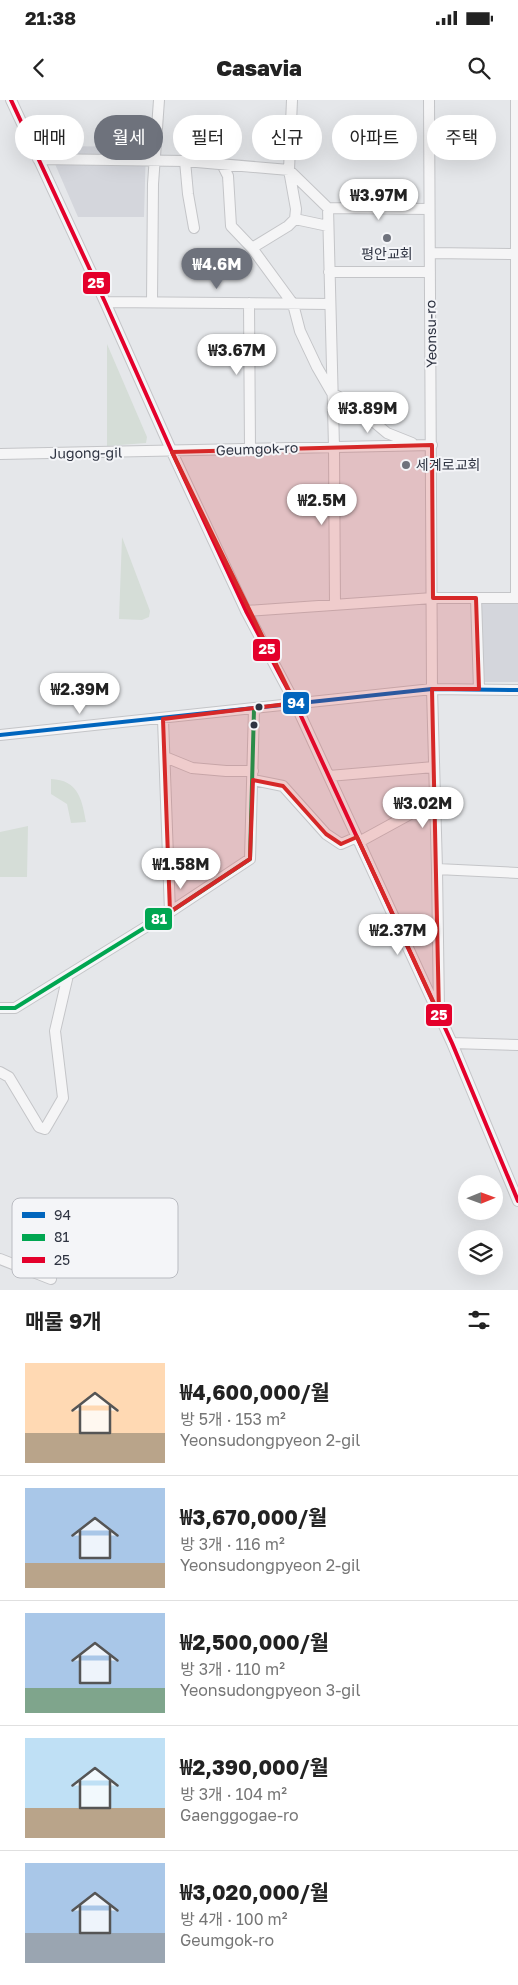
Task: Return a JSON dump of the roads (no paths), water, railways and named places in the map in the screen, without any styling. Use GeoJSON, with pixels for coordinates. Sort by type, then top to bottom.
{"type":"FeatureCollection","features":[{"type":"Feature","properties":{"kind":"street"},"geometry":{"type":"LineString","coordinates":[[12,100],[19,115]]}},
{"type":"Feature","properties":{"kind":"street"},"geometry":{"type":"LineString","coordinates":[[158,115],[159,100]]}},
{"type":"Feature","properties":{"kind":"street"},"geometry":{"type":"LineString","coordinates":[[252,248],[288,226],[295,219],[296,209],[289,170],[292,100]]}},
{"type":"Feature","properties":{"kind":"street","name":"Yeonsu-ro"},"geometry":{"type":"LineString","coordinates":[[429,100],[432,689],[439,1014]]}},
{"type":"Feature","properties":{"kind":"street"},"geometry":{"type":"LineString","coordinates":[[246,611],[433,598],[517,598],[518,254],[516,100]]}},
{"type":"Feature","properties":{"kind":"street"},"geometry":{"type":"LineString","coordinates":[[38,160],[246,611],[295,703],[439,1014],[518,1201]]}},
{"type":"Feature","properties":{"kind":"street"},"geometry":{"type":"LineString","coordinates":[[152,302],[154,160],[289,170],[328,208],[429,209]]}},
{"type":"Feature","properties":{"kind":"street"},"geometry":{"type":"LineString","coordinates":[[185,162],[194,228]]}},
{"type":"Feature","properties":{"kind":"street"},"geometry":{"type":"LineString","coordinates":[[222,164],[228,176],[231,226],[252,248],[293,304],[300,331],[316,367],[332,392],[356,407],[387,433],[419,445]]}},
{"type":"Feature","properties":{"kind":"street"},"geometry":{"type":"LineString","coordinates":[[328,208],[334,447],[335,605]]}},
{"type":"Feature","properties":{"kind":"street"},"geometry":{"type":"LineString","coordinates":[[295,219],[328,226]]}},
{"type":"Feature","properties":{"kind":"street"},"geometry":{"type":"LineString","coordinates":[[430,253],[518,254]]}},
{"type":"Feature","properties":{"kind":"street"},"geometry":{"type":"LineString","coordinates":[[329,272],[430,272]]}},
{"type":"Feature","properties":{"kind":"street"},"geometry":{"type":"LineString","coordinates":[[105,302],[330,304]]}},
{"type":"Feature","properties":{"kind":"street"},"geometry":{"type":"LineString","coordinates":[[249,303],[250,449]]}},
{"type":"Feature","properties":{"kind":"street","name":"Geumgok-ro"},"geometry":{"type":"LineString","coordinates":[[172,452],[432,445]]}},
{"type":"Feature","properties":{"kind":"street","name":"Jugong-gil"},"geometry":{"type":"LineString","coordinates":[[0,454],[172,452]]}},
{"type":"Feature","properties":{"kind":"street"},"geometry":{"type":"LineString","coordinates":[[476,598],[479,689]]}},
{"type":"Feature","properties":{"kind":"street"},"geometry":{"type":"LineString","coordinates":[[0,735],[432,689],[518,690]]}},
{"type":"Feature","properties":{"kind":"street"},"geometry":{"type":"LineString","coordinates":[[0,1008],[14,1008],[170,912],[250,859],[254,709]]}},
{"type":"Feature","properties":{"kind":"street"},"geometry":{"type":"LineString","coordinates":[[163,719],[170,912]]}},
{"type":"Feature","properties":{"kind":"street"},"geometry":{"type":"LineString","coordinates":[[165,757],[192,768],[253,776],[283,786],[326,834],[341,844],[358,840],[434,801]]}},
{"type":"Feature","properties":{"kind":"street"},"geometry":{"type":"LineString","coordinates":[[329,776],[434,767]]}},
{"type":"Feature","properties":{"kind":"street"},"geometry":{"type":"LineString","coordinates":[[437,869],[518,872]]}},
{"type":"Feature","properties":{"kind":"street"},"geometry":{"type":"LineString","coordinates":[[0,1072],[9,1077],[39,1127],[45,1129],[63,1098],[54,1031],[68,975]]}},
{"type":"Feature","properties":{"kind":"street"},"geometry":{"type":"LineString","coordinates":[[452,1043],[518,1045]]}},
{"type":"Feature","properties":{"kind":"street"},"geometry":{"type":"LineString","coordinates":[[0,1259],[12,1264]]}},
{"type":"Feature","properties":{"kind":"place","name":"평안교회"},"geometry":{"type":"Point","coordinates":[387,238]}},
{"type":"Feature","properties":{"kind":"place","name":"세계로교회"},"geometry":{"type":"Point","coordinates":[406,465]}}]}
